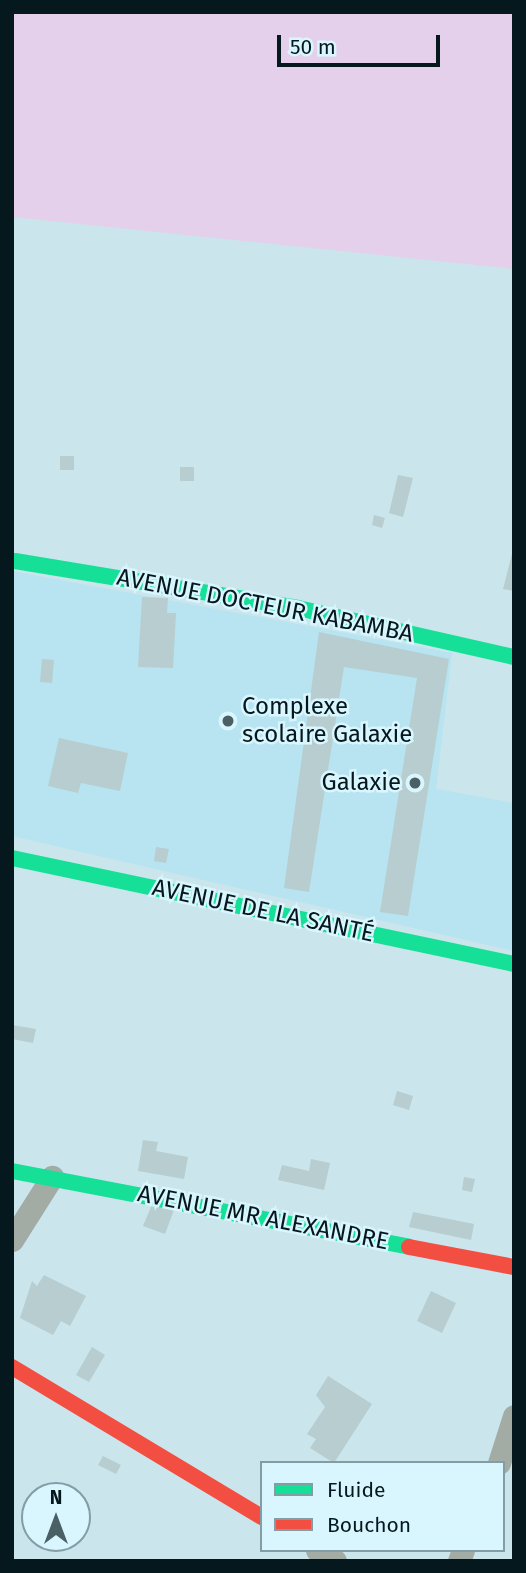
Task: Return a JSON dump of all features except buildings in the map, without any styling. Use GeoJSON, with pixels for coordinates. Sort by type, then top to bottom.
{"type":"FeatureCollection","features":[{"type":"Feature","properties":{"kind":"street","name":"AVENUE DOCTEUR KABAMBA"},"geometry":{"type":"LineString","coordinates":[[15,561],[298,608],[514,657]]}},
{"type":"Feature","properties":{"kind":"street","name":"AVENUE DE LA SANTÉ"},"geometry":{"type":"LineString","coordinates":[[12,858],[514,964]]}},
{"type":"Feature","properties":{"kind":"street","name":"AVENUE MR ALEXANDRE"},"geometry":{"type":"LineString","coordinates":[[12,1171],[514,1267]]}},
{"type":"Feature","properties":{"kind":"street"},"geometry":{"type":"LineString","coordinates":[[12,1240],[52,1177]]}},
{"type":"Feature","properties":{"kind":"street"},"geometry":{"type":"LineString","coordinates":[[12,1367],[260,1516]]}},
{"type":"Feature","properties":{"kind":"street"},"geometry":{"type":"LineString","coordinates":[[500,1461],[514,1416]]}},
{"type":"Feature","properties":{"kind":"shaded area"},"geometry":{"type":"Polygon","coordinates":[[[12,12],[514,12],[514,269],[12,217],[12,12]]]}},
{"type":"Feature","properties":{"kind":"shaded area","name":"Complexe scolaire Galaxie"},"geometry":{"type":"Polygon","coordinates":[[[12,571],[452,653],[436,789],[514,803],[514,951],[12,836],[12,571]]]}},
{"type":"Feature","properties":{"kind":"traffic: fast"},"geometry":{"type":"LineString","coordinates":[[15,561],[298,608],[514,657]]}},
{"type":"Feature","properties":{"kind":"traffic: fast"},"geometry":{"type":"LineString","coordinates":[[12,858],[514,964]]}},
{"type":"Feature","properties":{"kind":"traffic: fast"},"geometry":{"type":"LineString","coordinates":[[12,1171],[409,1247]]}},
{"type":"Feature","properties":{"kind":"traffic: jam"},"geometry":{"type":"LineString","coordinates":[[409,1247],[514,1267]]}},
{"type":"Feature","properties":{"kind":"traffic: jam"},"geometry":{"type":"LineString","coordinates":[[12,1367],[260,1516]]}},
{"type":"Feature","properties":{"kind":"place","name":"Complexe scolaire Galaxie"},"geometry":{"type":"Point","coordinates":[228,721]}},
{"type":"Feature","properties":{"kind":"place","name":"Galaxie"},"geometry":{"type":"Point","coordinates":[415,783]}}]}
